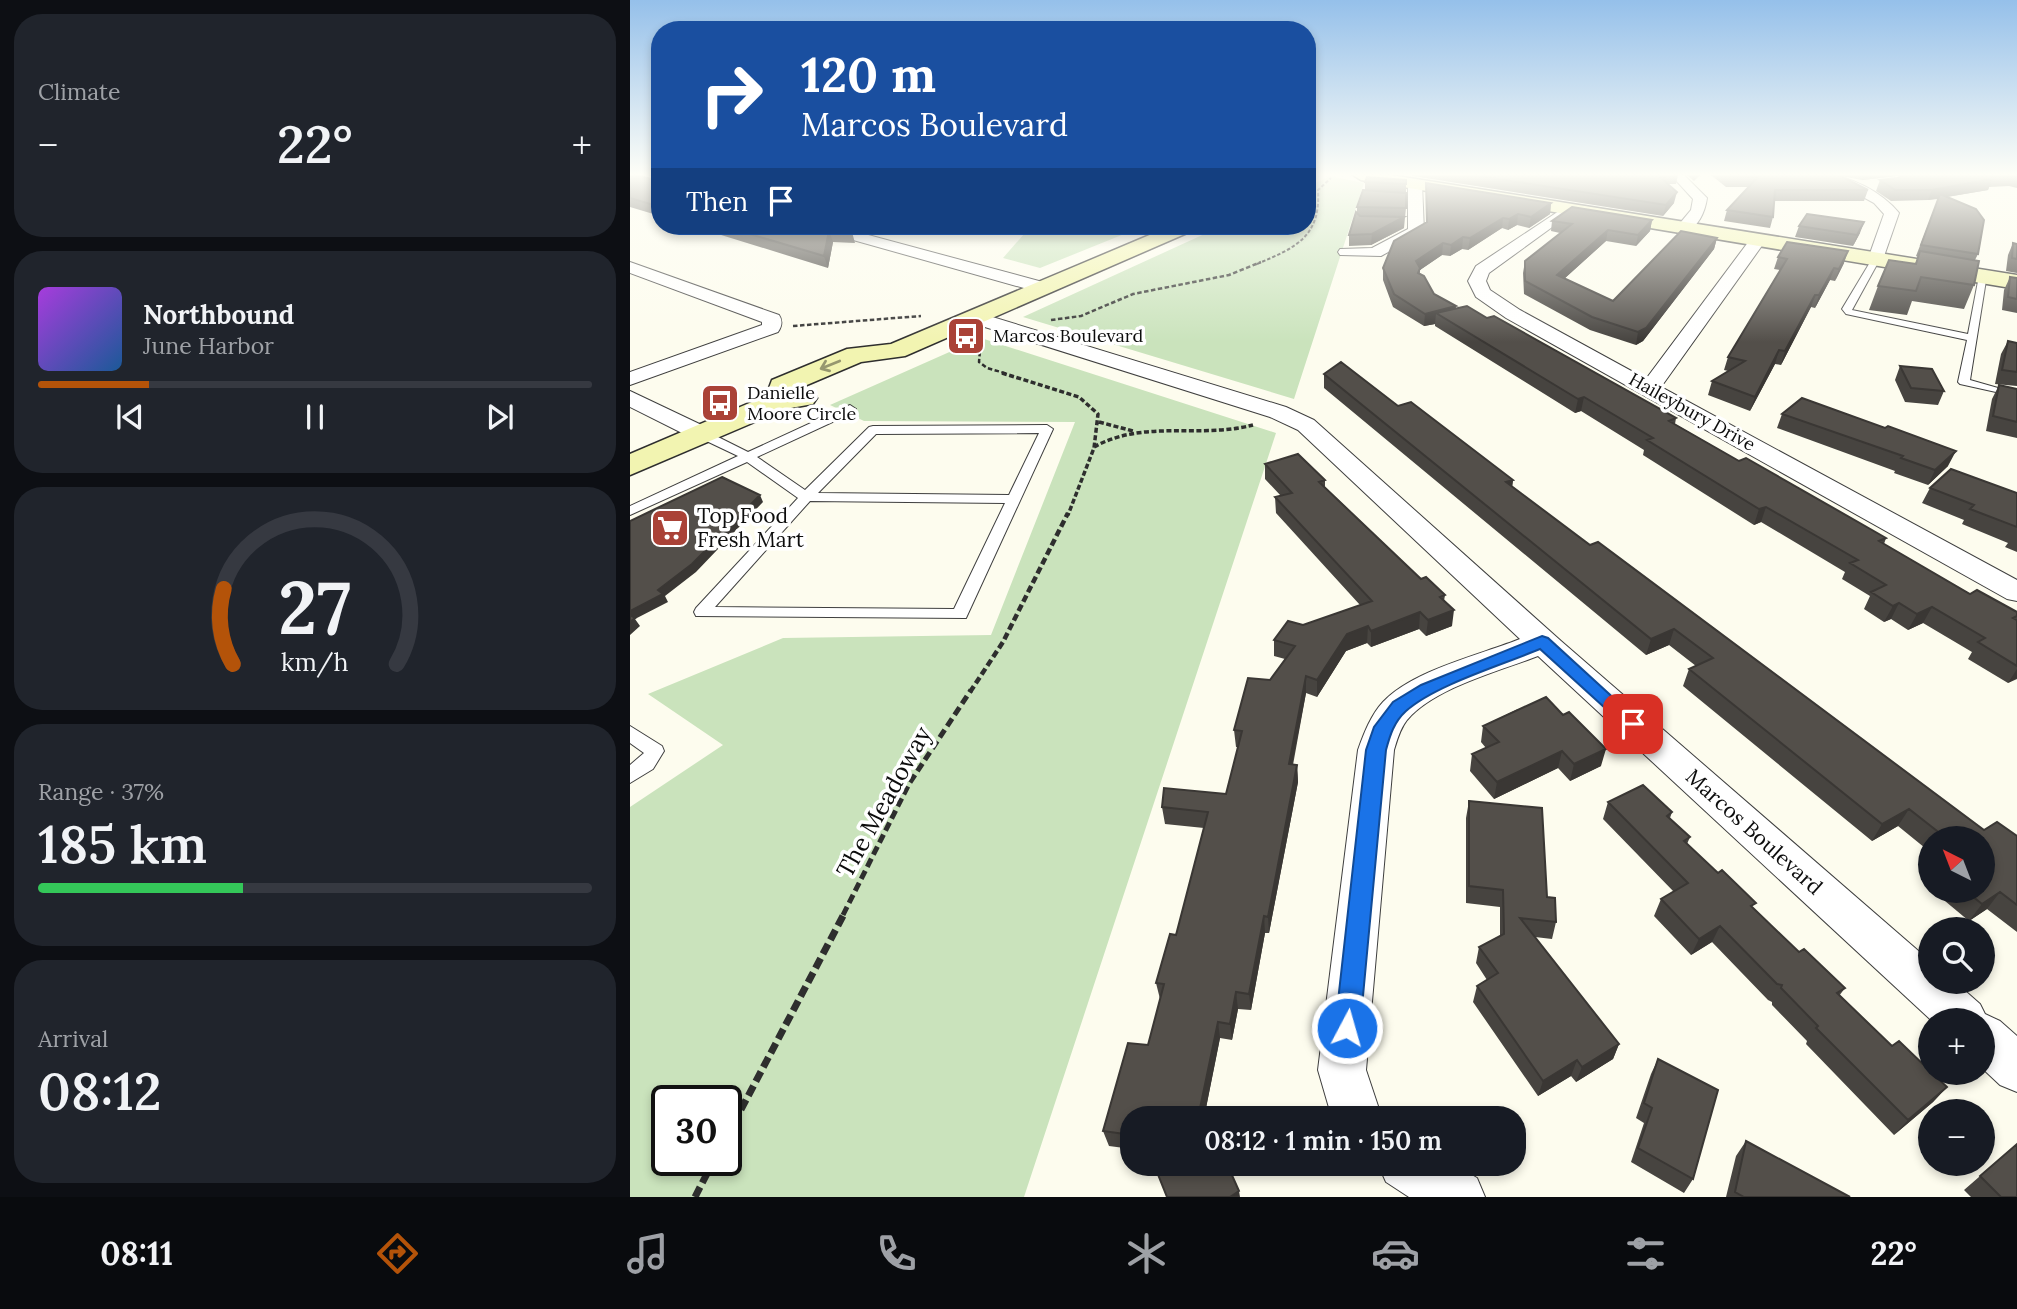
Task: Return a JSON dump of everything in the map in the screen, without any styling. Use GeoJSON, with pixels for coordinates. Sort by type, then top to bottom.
{"type":"FeatureCollection","features":[{"type":"Feature","properties":{"kind":"main road"},"geometry":{"type":"LineString","coordinates":[[1702,231],[2017,282]]}},
{"type":"Feature","properties":{"kind":"main road"},"geometry":{"type":"LineString","coordinates":[[630,465],[779,401],[809,397],[883,364],[896,351],[985,325],[1044,288],[1166,235]]}},
{"type":"Feature","properties":{"kind":"street"},"geometry":{"type":"LineString","coordinates":[[1346,252],[1376,253],[1416,231]]}},
{"type":"Feature","properties":{"kind":"street","name":"Haileybury Drive"},"geometry":{"type":"LineString","coordinates":[[1537,231],[1482,270],[1477,281],[1482,293],[1513,314],[2017,592]]}},
{"type":"Feature","properties":{"kind":"street"},"geometry":{"type":"LineString","coordinates":[[1877,259],[1886,231]]}},
{"type":"Feature","properties":{"kind":"street"},"geometry":{"type":"LineString","coordinates":[[852,235],[1044,288]]}},
{"type":"Feature","properties":{"kind":"street"},"geometry":{"type":"LineString","coordinates":[[1649,389],[1758,240]]}},
{"type":"Feature","properties":{"kind":"street"},"geometry":{"type":"LineString","coordinates":[[630,267],[772,319],[771,328],[630,379]]}},
{"type":"Feature","properties":{"kind":"street","name":"Marcos Boulevard"},"geometry":{"type":"LineString","coordinates":[[985,325],[1283,414],[1306,425],[1542,642],[1951,1008]]}},
{"type":"Feature","properties":{"kind":"street"},"geometry":{"type":"LineString","coordinates":[[630,398],[702,434]]}},
{"type":"Feature","properties":{"kind":"street"},"geometry":{"type":"LineString","coordinates":[[1353,1106],[1342,1070],[1376,750],[1383,727],[1399,707],[1427,689],[1542,642]]}},
{"type":"Feature","properties":{"kind":"street"},"geometry":{"type":"LineString","coordinates":[[1995,1048],[2017,1068]]}},
{"type":"Feature","properties":{"kind":"street"},"geometry":{"type":"LineString","coordinates":[[1424,1176],[1458,1197]]}},
{"type":"Feature","properties":{"kind":"lane"},"geometry":{"type":"LineString","coordinates":[[1877,259],[1847,309],[1849,312],[1972,338]]}},
{"type":"Feature","properties":{"kind":"lane"},"geometry":{"type":"LineString","coordinates":[[1984,276],[1964,382],[2009,394]]}},
{"type":"Feature","properties":{"kind":"lane"},"geometry":{"type":"LineString","coordinates":[[630,511],[850,408]]}},
{"type":"Feature","properties":{"kind":"lane"},"geometry":{"type":"LineString","coordinates":[[1048,429],[960,614],[702,612],[807,497],[873,430],[1048,429]]}},
{"type":"Feature","properties":{"kind":"lane"},"geometry":{"type":"LineString","coordinates":[[702,434],[747,456],[807,497],[1015,499]]}},
{"type":"Feature","properties":{"kind":"lane"},"geometry":{"type":"LineString","coordinates":[[630,733],[655,751],[646,764],[630,775]]}},
{"type":"Feature","properties":{"kind":"path"},"geometry":{"type":"LineString","coordinates":[[1138,432],[1099,422],[1098,414],[1079,397],[987,368],[979,362],[985,325],[1013,319],[1070,318],[1133,294],[1228,275],[1268,260],[1302,242],[1305,235]]}},
{"type":"Feature","properties":{"kind":"path"},"geometry":{"type":"LineString","coordinates":[[771,328],[932,315]]}},
{"type":"Feature","properties":{"kind":"path"},"geometry":{"type":"LineString","coordinates":[[1094,448],[1101,443],[1138,432],[1246,428],[1283,414]]}},
{"type":"Feature","properties":{"kind":"path","name":"The Meadoway"},"geometry":{"type":"LineString","coordinates":[[742,1108],[909,784],[1003,642],[1061,532],[1094,448],[1099,422]]}},
{"type":"Feature","properties":{"kind":"path"},"geometry":{"type":"LineString","coordinates":[[695,1197],[706,1176]]}},
{"type":"Feature","properties":{"kind":"green space"},"geometry":{"type":"Polygon","coordinates":[[[1316,231],[1348,231],[1294,399],[1023,317],[1202,235],[1316,235],[1316,231]]]}},
{"type":"Feature","properties":{"kind":"green space"},"geometry":{"type":"Polygon","coordinates":[[[1023,235],[1122,235],[1040,268],[1003,258],[1023,235]]]}},
{"type":"Feature","properties":{"kind":"green space"},"geometry":{"type":"Polygon","coordinates":[[[981,338],[1276,433],[1024,1197],[630,1197],[630,807],[723,745],[648,694],[783,638],[991,635],[1075,422],[864,421],[830,405],[981,338]]]}},
{"type":"Feature","properties":{"kind":"building"},"geometry":{"type":"Polygon","coordinates":[[[1350,231],[1378,231],[1372,234],[1349,235],[1350,231]]]}},
{"type":"Feature","properties":{"kind":"building"},"geometry":{"type":"Polygon","coordinates":[[[1412,231],[1482,231],[1470,238],[1463,237],[1451,245],[1443,243],[1416,261],[1420,268],[1418,273],[1424,276],[1434,294],[1456,306],[1425,314],[1394,294],[1383,268],[1394,241],[1412,231]]]}},
{"type":"Feature","properties":{"kind":"building"},"geometry":{"type":"Polygon","coordinates":[[[1563,231],[1607,231],[1557,275],[1613,301],[1681,231],[1717,238],[1646,328],[1638,332],[1592,317],[1525,281],[1525,261],[1563,231]]]}},
{"type":"Feature","properties":{"kind":"building"},"geometry":{"type":"Polygon","coordinates":[[[1613,231],[1642,231],[1638,235],[1613,231]]]}},
{"type":"Feature","properties":{"kind":"building"},"geometry":{"type":"Polygon","coordinates":[[[1830,231],[1859,231],[1857,235],[1830,231]]]}},
{"type":"Feature","properties":{"kind":"building"},"geometry":{"type":"Polygon","coordinates":[[[1926,231],[1982,231],[1978,254],[1921,245],[1926,231]]]}},
{"type":"Feature","properties":{"kind":"building"},"geometry":{"type":"Polygon","coordinates":[[[753,235],[828,235],[824,256],[753,235]]]}},
{"type":"Feature","properties":{"kind":"building"},"geometry":{"type":"Polygon","coordinates":[[[1787,242],[1848,251],[1839,269],[1834,268],[1819,295],[1815,295],[1785,351],[1779,350],[1755,397],[1712,381],[1745,361],[1728,357],[1787,259],[1778,257],[1787,242]]]}},
{"type":"Feature","properties":{"kind":"building"},"geometry":{"type":"Polygon","coordinates":[[[2013,243],[2017,244],[2017,259],[2012,258],[2013,243]]]}},
{"type":"Feature","properties":{"kind":"building"},"geometry":{"type":"Polygon","coordinates":[[[1920,251],[1979,261],[1974,285],[1921,277],[1916,291],[1878,286],[1889,260],[1916,264],[1920,251]]]}},
{"type":"Feature","properties":{"kind":"building"},"geometry":{"type":"Polygon","coordinates":[[[2010,277],[2017,278],[2017,299],[2008,297],[2010,277]]]}},
{"type":"Feature","properties":{"kind":"building"},"geometry":{"type":"Polygon","coordinates":[[[1467,306],[1487,318],[1494,316],[1676,418],[1669,421],[1739,461],[1746,458],[1886,538],[1879,541],[1970,594],[1977,590],[2017,612],[2017,616],[2013,618],[2017,620],[2017,666],[1978,642],[1985,638],[1932,607],[1917,614],[1899,603],[1893,606],[1871,592],[1886,585],[1850,563],[1858,560],[1766,507],[1759,509],[1647,440],[1653,438],[1584,397],[1578,399],[1436,313],[1467,306]]]}},
{"type":"Feature","properties":{"kind":"building"},"geometry":{"type":"Polygon","coordinates":[[[2008,341],[2017,343],[2017,372],[2002,370],[2008,341]]]}},
{"type":"Feature","properties":{"kind":"building"},"geometry":{"type":"Polygon","coordinates":[[[1341,362],[1398,406],[1411,402],[1513,480],[1506,482],[1590,545],[1598,542],[1979,826],[1931,826],[1909,809],[1882,824],[1689,669],[1713,658],[1674,629],[1651,639],[1324,374],[1341,362]]]}},
{"type":"Feature","properties":{"kind":"building"},"geometry":{"type":"Polygon","coordinates":[[[1900,366],[1932,369],[1944,391],[1911,388],[1900,366]]]}},
{"type":"Feature","properties":{"kind":"building"},"geometry":{"type":"Polygon","coordinates":[[[1999,385],[2017,389],[2017,422],[1993,416],[1999,385]]]}},
{"type":"Feature","properties":{"kind":"building"},"geometry":{"type":"Polygon","coordinates":[[[1802,398],[1956,451],[1935,470],[1901,458],[1903,456],[1782,414],[1802,398]]]}},
{"type":"Feature","properties":{"kind":"building"},"geometry":{"type":"Polygon","coordinates":[[[1298,454],[1325,480],[1319,482],[1421,579],[1426,577],[1445,595],[1440,597],[1454,610],[1428,620],[1420,612],[1371,631],[1368,626],[1347,634],[1317,680],[1306,676],[1289,764],[1297,765],[1268,917],[1264,916],[1249,994],[1236,992],[1230,1024],[1218,1022],[1200,1106],[1120,1106],[1120,1133],[1103,1131],[1128,1043],[1148,1045],[1164,984],[1156,983],[1170,934],[1176,935],[1208,812],[1162,807],[1164,788],[1226,794],[1242,731],[1234,730],[1248,678],[1270,680],[1295,646],[1274,640],[1288,621],[1303,625],[1372,601],[1275,497],[1292,493],[1265,464],[1298,454]]]}},
{"type":"Feature","properties":{"kind":"building"},"geometry":{"type":"Polygon","coordinates":[[[1951,469],[2017,493],[2017,527],[1970,509],[1974,505],[1930,488],[1951,469]]]}},
{"type":"Feature","properties":{"kind":"building"},"geometry":{"type":"Polygon","coordinates":[[[722,477],[760,495],[692,564],[658,590],[663,594],[630,611],[630,521],[722,477]]]}},
{"type":"Feature","properties":{"kind":"building"},"geometry":{"type":"Polygon","coordinates":[[[1546,697],[1563,715],[1569,712],[1606,749],[1574,764],[1562,751],[1497,782],[1472,754],[1499,742],[1483,726],[1546,697]]]}},
{"type":"Feature","properties":{"kind":"building"},"geometry":{"type":"Polygon","coordinates":[[[1643,785],[1672,812],[1667,816],[1690,837],[1684,841],[1718,873],[1722,870],[1756,903],[1751,906],[1799,952],[1804,949],[1845,988],[1837,993],[1892,1046],[1899,1041],[1918,1059],[1918,1085],[1947,1087],[1933,1099],[1918,1099],[1918,1112],[1908,1120],[1816,1028],[1818,1026],[1781,988],[1782,985],[1777,984],[1720,926],[1699,939],[1661,899],[1688,883],[1608,802],[1643,785]]]}},
{"type":"Feature","properties":{"kind":"building"},"geometry":{"type":"Polygon","coordinates":[[[1469,801],[1542,808],[1547,897],[1555,898],[1556,922],[1520,918],[1619,1044],[1582,1067],[1577,1060],[1543,1081],[1477,986],[1498,973],[1479,947],[1504,934],[1503,890],[1469,886],[1469,801]]]}},
{"type":"Feature","properties":{"kind":"building"},"geometry":{"type":"Polygon","coordinates":[[[1997,822],[2017,836],[2017,905],[2000,892],[1995,895],[1995,826],[1990,826],[1997,822]]]}},
{"type":"Feature","properties":{"kind":"building"},"geometry":{"type":"Polygon","coordinates":[[[1658,1059],[1718,1090],[1693,1179],[1638,1148],[1652,1108],[1644,1103],[1658,1059]]]}},
{"type":"Feature","properties":{"kind":"building"},"geometry":{"type":"Polygon","coordinates":[[[1746,1141],[1850,1197],[1744,1197],[1735,1192],[1746,1141]]]}},
{"type":"Feature","properties":{"kind":"building"},"geometry":{"type":"Polygon","coordinates":[[[2017,1144],[2017,1197],[2001,1197],[1980,1176],[1995,1176],[1995,1163],[2017,1144]]]}},
{"type":"Feature","properties":{"kind":"building"},"geometry":{"type":"Polygon","coordinates":[[[1159,1176],[1232,1176],[1239,1191],[1230,1197],[1167,1197],[1159,1176]]]}},
{"type":"Feature","properties":{"kind":"place","name":"Marcos Boulevard"},"geometry":{"type":"Point","coordinates":[966,336]}},
{"type":"Feature","properties":{"kind":"place","name":"Danielle Moore Circle"},"geometry":{"type":"Point","coordinates":[720,403]}},
{"type":"Feature","properties":{"kind":"place","name":"Top Food Fresh Mart"},"geometry":{"type":"Point","coordinates":[670,528]}},
{"type":"Feature","properties":{"kind":"route"},"geometry":{"type":"LineString","coordinates":[[1347,1028],[1376,750],[1383,727],[1399,707],[1427,689],[1542,642],[1633,724]]}}]}
